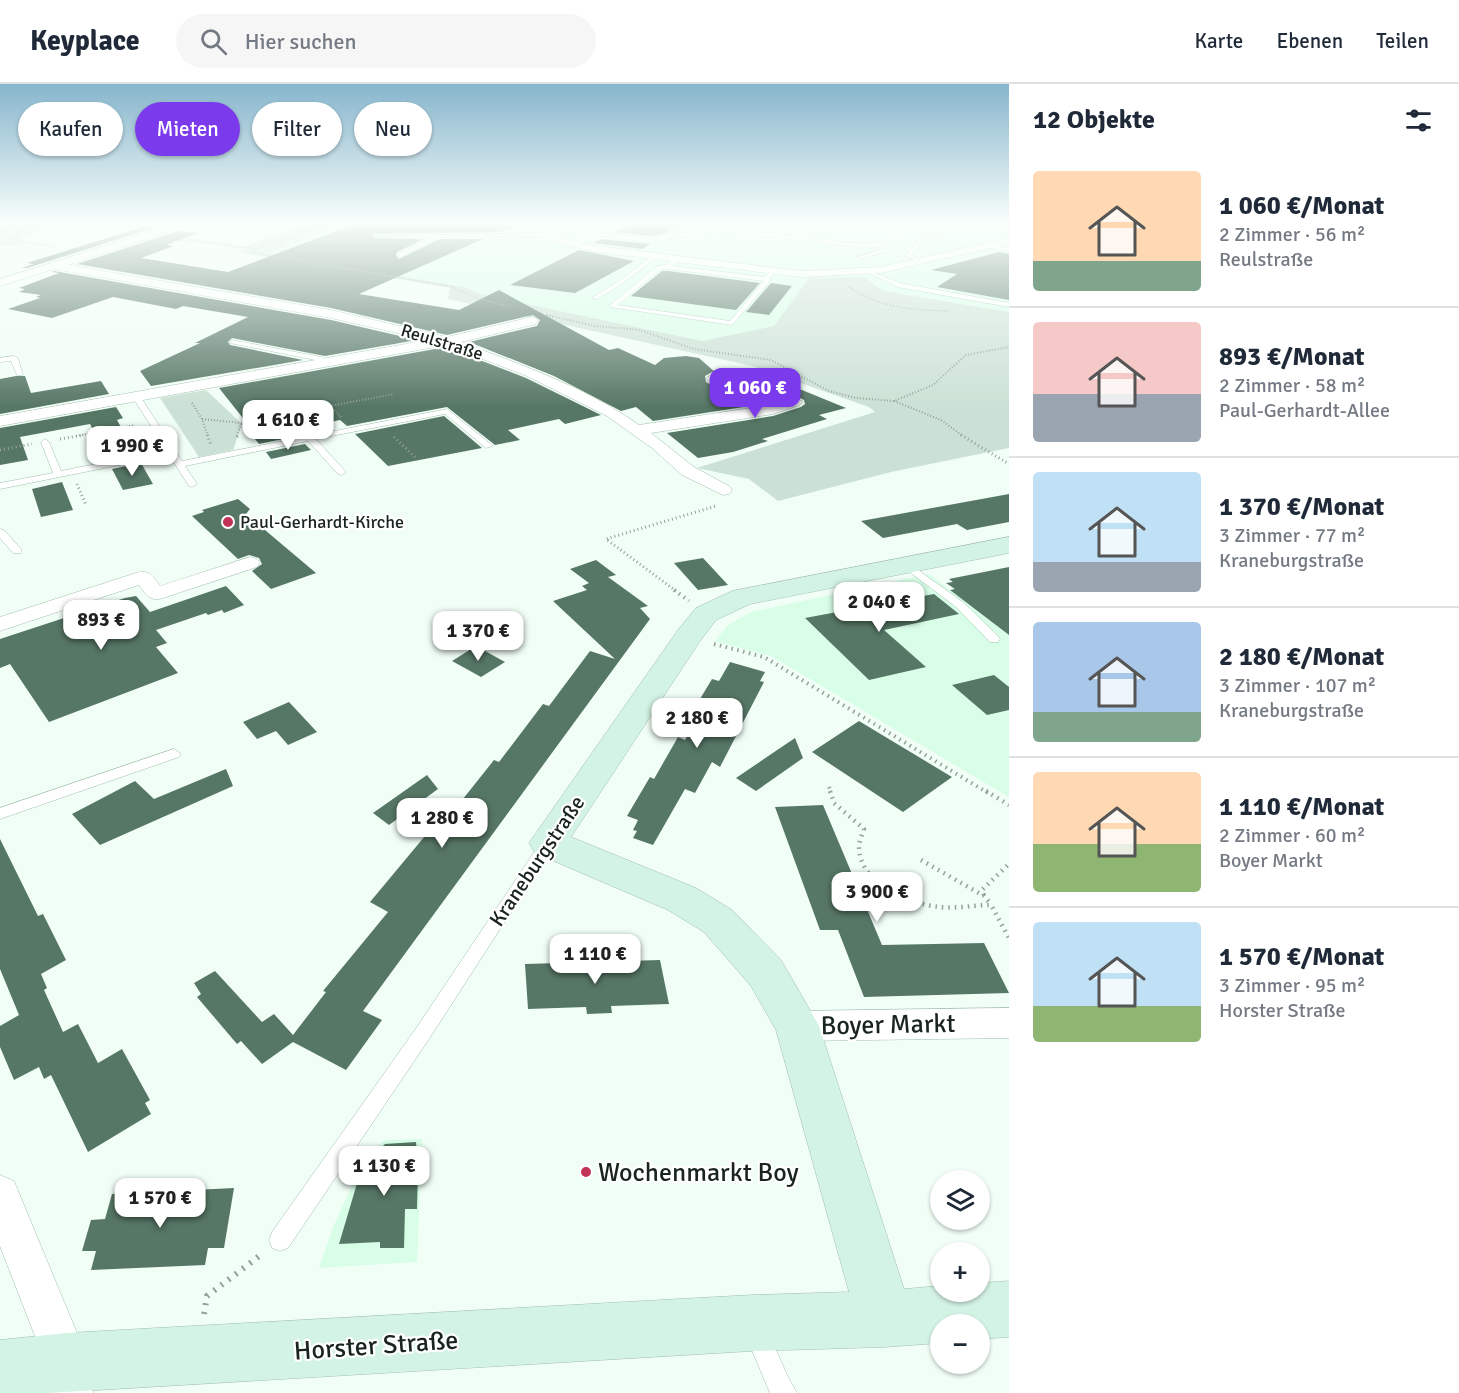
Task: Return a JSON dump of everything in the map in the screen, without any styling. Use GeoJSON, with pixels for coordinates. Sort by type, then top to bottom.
{"type":"FeatureCollection","features":[{"type":"Feature","properties":{"kind":"street","name":"Reulstraße"},"geometry":{"type":"LineString","coordinates":[[164,285],[331,314],[447,341],[491,357],[572,391],[612,413],[688,471],[723,490]]}},
{"type":"Feature","properties":{"kind":"street"},"geometry":{"type":"LineString","coordinates":[[0,421],[447,341],[538,318]]}},
{"type":"Feature","properties":{"kind":"street"},"geometry":{"type":"LineString","coordinates":[[713,378],[773,409]]}},
{"type":"Feature","properties":{"kind":"street"},"geometry":{"type":"LineString","coordinates":[[637,430],[773,409],[795,402]]}},
{"type":"Feature","properties":{"kind":"street"},"geometry":{"type":"LineString","coordinates":[[697,625],[742,597],[1009,545]]}},
{"type":"Feature","properties":{"kind":"street"},"geometry":{"type":"LineString","coordinates":[[0,624],[143,577],[156,594],[250,563]]}},
{"type":"Feature","properties":{"kind":"street","name":"Kraneburgstraße"},"geometry":{"type":"LineString","coordinates":[[549,843],[697,625]]}},
{"type":"Feature","properties":{"kind":"street","name":"Boyer Markt"},"geometry":{"type":"LineString","coordinates":[[549,843],[682,899],[718,921],[766,973],[797,1026],[1009,1023]]}},
{"type":"Feature","properties":{"kind":"street"},"geometry":{"type":"LineString","coordinates":[[797,1026],[885,1319]]}},
{"type":"Feature","properties":{"kind":"street"},"geometry":{"type":"LineString","coordinates":[[0,1195],[69,1378]]}},
{"type":"Feature","properties":{"kind":"street","name":"Horster Straße"},"geometry":{"type":"LineString","coordinates":[[0,1369],[69,1378],[196,1356],[752,1323],[885,1319],[1009,1309]]}},
{"type":"Feature","properties":{"kind":"lane"},"geometry":{"type":"LineString","coordinates":[[595,298],[616,285]]}},
{"type":"Feature","properties":{"kind":"lane"},"geometry":{"type":"LineString","coordinates":[[638,285],[612,306],[732,323],[764,285]]}},
{"type":"Feature","properties":{"kind":"lane"},"geometry":{"type":"LineString","coordinates":[[898,285],[1009,305]]}},
{"type":"Feature","properties":{"kind":"lane"},"geometry":{"type":"LineString","coordinates":[[232,342],[322,359],[327,363]]}},
{"type":"Feature","properties":{"kind":"lane"},"geometry":{"type":"LineString","coordinates":[[0,360],[14,358],[20,373]]}},
{"type":"Feature","properties":{"kind":"lane"},"geometry":{"type":"LineString","coordinates":[[136,396],[192,484]]}},
{"type":"Feature","properties":{"kind":"lane"},"geometry":{"type":"LineString","coordinates":[[179,464],[447,411],[489,446]]}},
{"type":"Feature","properties":{"kind":"lane"},"geometry":{"type":"LineString","coordinates":[[310,438],[341,472]]}},
{"type":"Feature","properties":{"kind":"lane"},"geometry":{"type":"LineString","coordinates":[[45,442],[58,475]]}},
{"type":"Feature","properties":{"kind":"lane"},"geometry":{"type":"LineString","coordinates":[[0,486],[171,452]]}},
{"type":"Feature","properties":{"kind":"lane"},"geometry":{"type":"LineString","coordinates":[[0,532],[17,551]]}},
{"type":"Feature","properties":{"kind":"lane"},"geometry":{"type":"LineString","coordinates":[[908,565],[960,604],[993,639]]}},
{"type":"Feature","properties":{"kind":"lane"},"geometry":{"type":"LineString","coordinates":[[0,814],[174,754]]}},
{"type":"Feature","properties":{"kind":"lane","name":"Kraneburgstraße"},"geometry":{"type":"LineString","coordinates":[[280,1240],[423,1033],[549,843]]}},
{"type":"Feature","properties":{"kind":"lane"},"geometry":{"type":"LineString","coordinates":[[752,1323],[780,1388],[786,1393]]}},
{"type":"Feature","properties":{"kind":"path"},"geometry":{"type":"LineString","coordinates":[[445,285],[479,299],[514,308]]}},
{"type":"Feature","properties":{"kind":"path"},"geometry":{"type":"LineString","coordinates":[[538,318],[630,328],[682,346],[771,360],[829,391],[856,398],[894,401],[941,420],[973,443],[1009,464]]}},
{"type":"Feature","properties":{"kind":"path"},"geometry":{"type":"LineString","coordinates":[[894,401],[933,386],[959,359],[966,355],[1009,347]]}},
{"type":"Feature","properties":{"kind":"path"},"geometry":{"type":"LineString","coordinates":[[204,385],[206,391],[189,399],[202,419],[213,448]]}},
{"type":"Feature","properties":{"kind":"path"},"geometry":{"type":"LineString","coordinates":[[202,419],[242,423],[394,394]]}},
{"type":"Feature","properties":{"kind":"path"},"geometry":{"type":"LineString","coordinates":[[330,406],[354,430]]}},
{"type":"Feature","properties":{"kind":"path"},"geometry":{"type":"LineString","coordinates":[[0,450],[151,422]]}},
{"type":"Feature","properties":{"kind":"path"},"geometry":{"type":"LineString","coordinates":[[230,455],[242,423]]}},
{"type":"Feature","properties":{"kind":"path"},"geometry":{"type":"LineString","coordinates":[[380,424],[415,457]]}},
{"type":"Feature","properties":{"kind":"path"},"geometry":{"type":"LineString","coordinates":[[72,472],[86,505]]}},
{"type":"Feature","properties":{"kind":"path"},"geometry":{"type":"LineString","coordinates":[[723,490],[720,504],[606,539],[697,625],[764,657],[1009,805]]}},
{"type":"Feature","properties":{"kind":"path"},"geometry":{"type":"LineString","coordinates":[[830,787],[834,803],[864,830],[858,848],[860,855],[871,874],[887,888],[911,901],[938,907],[991,905]]}},
{"type":"Feature","properties":{"kind":"path"},"geometry":{"type":"LineString","coordinates":[[921,860],[984,896]]}},
{"type":"Feature","properties":{"kind":"path"},"geometry":{"type":"LineString","coordinates":[[1009,864],[982,890],[1009,938]]}},
{"type":"Feature","properties":{"kind":"path"},"geometry":{"type":"LineString","coordinates":[[196,1356],[207,1296],[280,1240]]}},
{"type":"Feature","properties":{"kind":"shaded area"},"geometry":{"type":"Polygon","coordinates":[[[433,285],[464,287],[484,295],[702,341],[774,326],[804,285],[875,285],[884,291],[1009,312],[1009,448],[891,472],[778,501],[749,479],[697,468],[875,412],[869,407],[752,366],[448,299],[450,288],[433,285]]]}},
{"type":"Feature","properties":{"kind":"shaded area"},"geometry":{"type":"Polygon","coordinates":[[[452,285],[805,285],[774,326],[702,341],[484,295],[452,285]]]}},
{"type":"Feature","properties":{"kind":"shaded area"},"geometry":{"type":"Polygon","coordinates":[[[875,285],[1009,285],[1009,312],[884,291],[875,285]]]}},
{"type":"Feature","properties":{"kind":"shaded area"},"geometry":{"type":"Polygon","coordinates":[[[206,390],[242,424],[233,450],[199,457],[160,398],[206,390]]]}},
{"type":"Feature","properties":{"kind":"shaded area"},"geometry":{"type":"Polygon","coordinates":[[[929,574],[1009,635],[1009,797],[771,656],[715,641],[728,625],[751,612],[929,574]]]}},
{"type":"Feature","properties":{"kind":"shaded area"},"geometry":{"type":"Polygon","coordinates":[[[422,1139],[417,1262],[319,1268],[334,1225],[364,1159],[385,1140],[422,1139]]]}},
{"type":"Feature","properties":{"kind":"building"},"geometry":{"type":"Polygon","coordinates":[[[27,285],[134,285],[331,320],[417,340],[325,356],[232,338],[228,342],[230,345],[303,360],[151,386],[140,371],[248,317],[183,306],[176,309],[113,297],[52,318],[8,309],[40,298],[36,297],[41,295],[19,292],[25,289],[19,288],[27,285]]]}},
{"type":"Feature","properties":{"kind":"building"},"geometry":{"type":"Polygon","coordinates":[[[199,285],[379,285],[359,294],[459,310],[499,290],[609,350],[618,348],[655,365],[664,358],[686,356],[699,358],[716,373],[712,372],[705,376],[706,382],[750,406],[653,421],[636,407],[621,411],[554,376],[469,342],[537,326],[540,320],[533,315],[447,335],[331,308],[199,285]]]}},
{"type":"Feature","properties":{"kind":"building"},"geometry":{"type":"Polygon","coordinates":[[[511,285],[590,285],[575,293],[511,285]]]}},
{"type":"Feature","properties":{"kind":"building"},"geometry":{"type":"Polygon","coordinates":[[[645,285],[758,285],[736,310],[631,296],[645,285]]]}},
{"type":"Feature","properties":{"kind":"building"},"geometry":{"type":"Polygon","coordinates":[[[769,285],[792,286],[769,315],[746,312],[769,285]]]}},
{"type":"Feature","properties":{"kind":"building"},"geometry":{"type":"Polygon","coordinates":[[[940,285],[1009,285],[1009,300],[937,287],[940,285]]]}},
{"type":"Feature","properties":{"kind":"building"},"geometry":{"type":"Polygon","coordinates":[[[446,347],[526,378],[601,415],[565,424],[559,419],[508,430],[520,440],[495,445],[447,407],[347,426],[340,420],[293,429],[298,436],[259,444],[246,428],[250,427],[219,388],[446,347]]]}},
{"type":"Feature","properties":{"kind":"building"},"geometry":{"type":"Polygon","coordinates":[[[736,368],[802,390],[846,408],[819,415],[827,419],[762,439],[768,441],[733,452],[698,458],[667,433],[773,416],[805,404],[804,400],[794,395],[774,402],[718,374],[736,368]]]}},
{"type":"Feature","properties":{"kind":"building"},"geometry":{"type":"Polygon","coordinates":[[[25,376],[31,393],[101,381],[109,394],[0,414],[0,379],[25,376]]]}},
{"type":"Feature","properties":{"kind":"building"},"geometry":{"type":"Polygon","coordinates":[[[116,407],[123,418],[117,420],[136,454],[108,459],[90,424],[20,437],[28,460],[0,465],[0,428],[116,407]]]}},
{"type":"Feature","properties":{"kind":"building"},"geometry":{"type":"Polygon","coordinates":[[[444,416],[482,448],[388,466],[355,434],[444,416]]]}},
{"type":"Feature","properties":{"kind":"building"},"geometry":{"type":"Polygon","coordinates":[[[305,444],[311,450],[271,459],[266,452],[305,444]]]}},
{"type":"Feature","properties":{"kind":"building"},"geometry":{"type":"Polygon","coordinates":[[[141,463],[153,484],[123,490],[112,469],[141,463]]]}},
{"type":"Feature","properties":{"kind":"building"},"geometry":{"type":"Polygon","coordinates":[[[62,482],[73,510],[41,517],[32,489],[62,482]]]}},
{"type":"Feature","properties":{"kind":"building"},"geometry":{"type":"Polygon","coordinates":[[[1009,494],[1009,522],[967,530],[957,524],[883,538],[861,521],[1009,494]]]}},
{"type":"Feature","properties":{"kind":"building"},"geometry":{"type":"Polygon","coordinates":[[[238,499],[250,509],[246,514],[316,573],[271,589],[252,571],[262,564],[259,558],[249,555],[238,559],[192,516],[204,512],[202,510],[238,499]]]}},
{"type":"Feature","properties":{"kind":"building"},"geometry":{"type":"Polygon","coordinates":[[[703,558],[728,585],[698,590],[674,563],[703,558]]]}},
{"type":"Feature","properties":{"kind":"building"},"geometry":{"type":"Polygon","coordinates":[[[596,560],[616,575],[608,577],[648,606],[640,608],[650,619],[363,1011],[382,1020],[346,1070],[293,1042],[262,1064],[241,1041],[237,1044],[197,997],[201,994],[194,983],[215,971],[262,1022],[274,1014],[293,1035],[326,992],[323,991],[388,912],[370,902],[450,806],[455,809],[494,760],[499,762],[543,704],[549,706],[590,651],[615,659],[553,601],[587,590],[582,586],[589,583],[570,569],[596,560]]]}},
{"type":"Feature","properties":{"kind":"building"},"geometry":{"type":"Polygon","coordinates":[[[1009,567],[1009,635],[950,590],[955,589],[946,583],[953,582],[949,579],[1009,567]]]}},
{"type":"Feature","properties":{"kind":"building"},"geometry":{"type":"Polygon","coordinates":[[[226,586],[244,605],[224,613],[222,610],[208,615],[206,613],[156,630],[167,643],[156,647],[178,673],[49,722],[10,664],[0,668],[0,639],[125,598],[136,596],[150,612],[226,586]]]}},
{"type":"Feature","properties":{"kind":"building"},"geometry":{"type":"Polygon","coordinates":[[[934,594],[959,614],[884,630],[926,667],[869,680],[805,618],[934,594]]]}},
{"type":"Feature","properties":{"kind":"building"},"geometry":{"type":"Polygon","coordinates":[[[476,646],[505,662],[481,677],[452,661],[476,646]]]}},
{"type":"Feature","properties":{"kind":"building"},"geometry":{"type":"Polygon","coordinates":[[[730,662],[765,672],[760,681],[764,682],[720,767],[712,762],[695,793],[685,789],[653,845],[633,838],[637,831],[633,830],[638,820],[627,816],[650,777],[654,779],[678,737],[685,740],[707,701],[700,699],[712,679],[719,681],[730,662]]]}},
{"type":"Feature","properties":{"kind":"building"},"geometry":{"type":"Polygon","coordinates":[[[994,675],[1009,687],[1009,710],[987,715],[952,685],[994,675]]]}},
{"type":"Feature","properties":{"kind":"building"},"geometry":{"type":"Polygon","coordinates":[[[289,702],[317,732],[288,745],[276,731],[257,739],[243,722],[289,702]]]}},
{"type":"Feature","properties":{"kind":"building"},"geometry":{"type":"Polygon","coordinates":[[[859,721],[952,777],[903,812],[812,752],[859,721]]]}},
{"type":"Feature","properties":{"kind":"building"},"geometry":{"type":"Polygon","coordinates":[[[795,738],[803,758],[756,791],[736,778],[795,738]]]}},
{"type":"Feature","properties":{"kind":"building"},"geometry":{"type":"Polygon","coordinates":[[[226,769],[233,786],[100,845],[72,814],[135,781],[154,799],[226,769]]]}},
{"type":"Feature","properties":{"kind":"building"},"geometry":{"type":"Polygon","coordinates":[[[427,775],[438,789],[389,825],[373,813],[427,775]]]}},
{"type":"Feature","properties":{"kind":"building"},"geometry":{"type":"Polygon","coordinates":[[[823,805],[882,945],[984,943],[1009,993],[864,997],[838,930],[820,930],[775,807],[823,805]]]}},
{"type":"Feature","properties":{"kind":"building"},"geometry":{"type":"Polygon","coordinates":[[[0,839],[38,916],[43,914],[66,960],[41,974],[47,988],[44,990],[63,1032],[78,1024],[98,1063],[122,1049],[150,1100],[145,1103],[151,1114],[88,1152],[51,1075],[44,1079],[39,1067],[14,1080],[0,1047],[0,1026],[19,1015],[0,969],[0,839]]]}},
{"type":"Feature","properties":{"kind":"building"},"geometry":{"type":"Polygon","coordinates":[[[660,960],[669,1004],[611,1006],[612,1013],[587,1014],[586,1007],[528,1009],[525,964],[660,960]]]}},
{"type":"Feature","properties":{"kind":"building"},"geometry":{"type":"Polygon","coordinates":[[[416,1142],[417,1209],[405,1209],[404,1248],[380,1248],[380,1242],[339,1244],[361,1170],[385,1144],[416,1142]]]}},
{"type":"Feature","properties":{"kind":"building"},"geometry":{"type":"Polygon","coordinates":[[[234,1188],[224,1248],[208,1248],[205,1265],[91,1270],[96,1251],[82,1251],[91,1220],[105,1219],[112,1194],[234,1188]]]}},
{"type":"Feature","properties":{"kind":"place","name":"Paul-Gerhardt-Kirche"},"geometry":{"type":"Point","coordinates":[228,522]}},
{"type":"Feature","properties":{"kind":"place","name":"Wochenmarkt Boy"},"geometry":{"type":"Point","coordinates":[586,1172]}}]}
